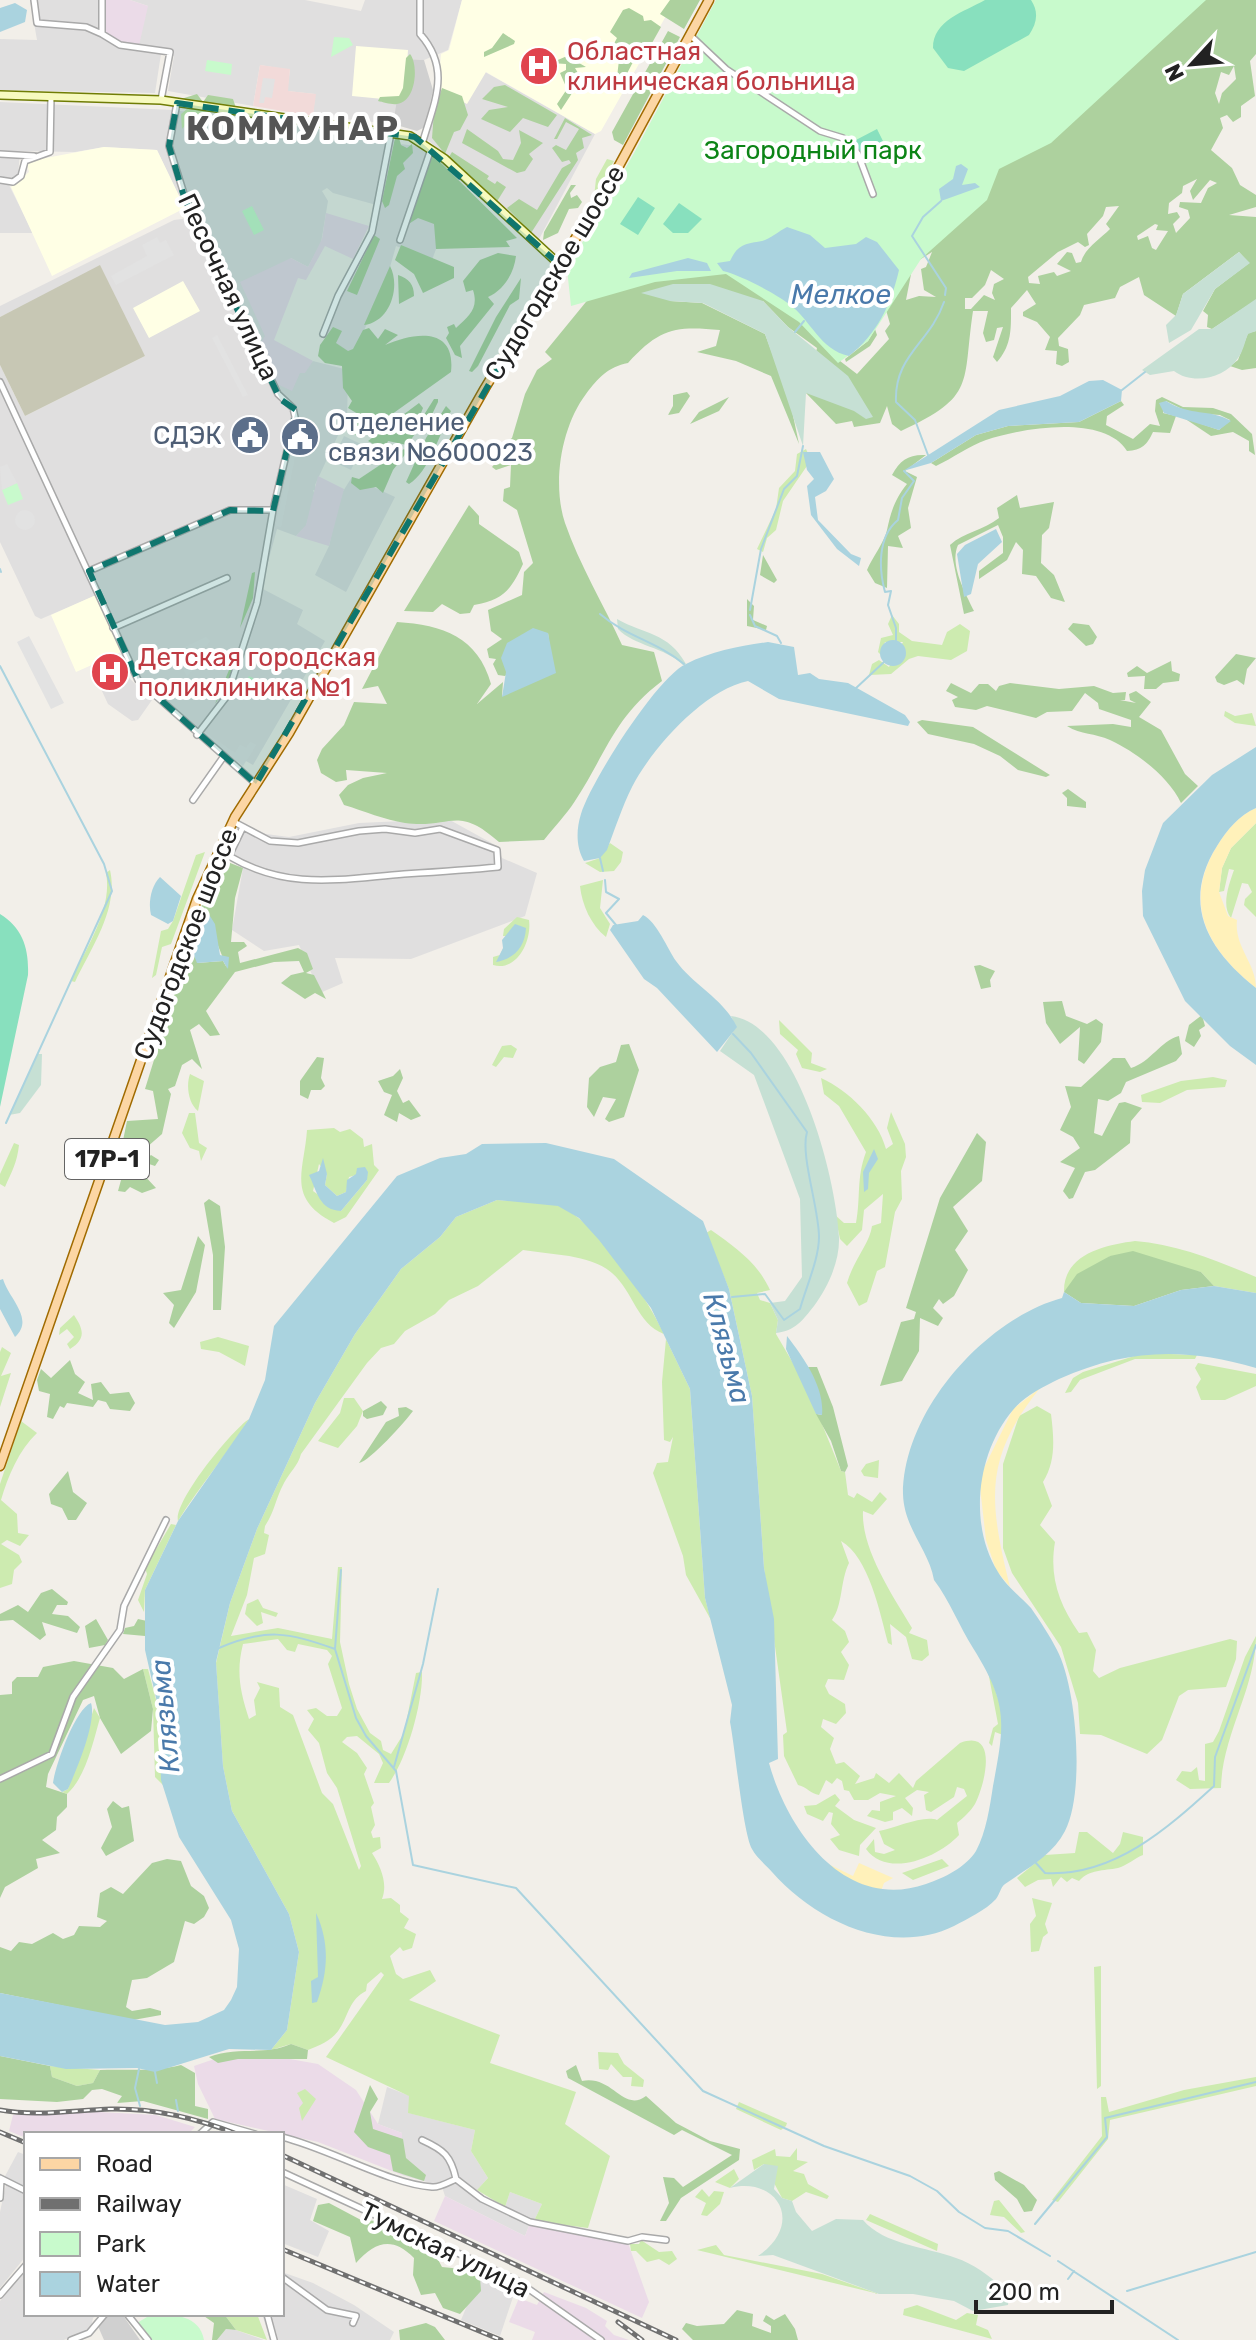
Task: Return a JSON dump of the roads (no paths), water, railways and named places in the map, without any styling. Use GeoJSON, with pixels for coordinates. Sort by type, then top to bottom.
{"type":"FeatureCollection","features":[{"type":"Feature","properties":{"kind":"main road","name":"Судогодское шоссе"},"geometry":{"type":"LineString","coordinates":[[0,1466],[197,899],[233,822],[346,636],[559,264],[621,164],[709,0]]}},
{"type":"Feature","properties":{"kind":"street"},"geometry":{"type":"LineString","coordinates":[[34,0],[37,23],[86,27],[120,45],[170,52],[161,100]]}},
{"type":"Feature","properties":{"kind":"street"},"geometry":{"type":"LineString","coordinates":[[102,0],[102,34]]}},
{"type":"Feature","properties":{"kind":"street"},"geometry":{"type":"LineString","coordinates":[[420,0],[420,34],[435,51],[439,80],[423,141]]}},
{"type":"Feature","properties":{"kind":"street"},"geometry":{"type":"LineString","coordinates":[[690,35],[701,42],[713,60],[804,122],[843,138],[858,154],[873,194]]}},
{"type":"Feature","properties":{"kind":"street"},"geometry":{"type":"LineString","coordinates":[[0,95],[161,100],[391,133],[423,141],[559,264]]}},
{"type":"Feature","properties":{"kind":"street"},"geometry":{"type":"LineString","coordinates":[[0,180],[13,182],[21,176],[25,161],[50,152],[51,97]]}},
{"type":"Feature","properties":{"kind":"street","name":"Песочная улица"},"geometry":{"type":"LineString","coordinates":[[177,103],[169,146],[185,200],[280,399],[293,408],[293,428],[273,510],[257,603],[234,680],[216,713],[197,735]]}},
{"type":"Feature","properties":{"kind":"street"},"geometry":{"type":"LineString","coordinates":[[323,334],[338,296],[372,232],[391,133]]}},
{"type":"Feature","properties":{"kind":"street"},"geometry":{"type":"LineString","coordinates":[[400,240],[431,148]]}},
{"type":"Feature","properties":{"kind":"street"},"geometry":{"type":"LineString","coordinates":[[0,154],[35,156]]}},
{"type":"Feature","properties":{"kind":"street"},"geometry":{"type":"LineString","coordinates":[[0,382],[138,680],[256,784]]}},
{"type":"Feature","properties":{"kind":"street"},"geometry":{"type":"LineString","coordinates":[[89,571],[230,510],[273,510]]}},
{"type":"Feature","properties":{"kind":"street"},"geometry":{"type":"LineString","coordinates":[[113,628],[227,578]]}},
{"type":"Feature","properties":{"kind":"street"},"geometry":{"type":"LineString","coordinates":[[193,800],[224,756]]}},
{"type":"Feature","properties":{"kind":"street"},"geometry":{"type":"LineString","coordinates":[[233,822],[270,841],[298,843],[359,831],[385,829],[415,833],[440,829],[497,850],[498,867],[348,881],[280,878],[254,871],[229,856],[242,829]]}},
{"type":"Feature","properties":{"kind":"street"},"geometry":{"type":"LineString","coordinates":[[0,1779],[52,1754],[73,1697],[120,1628],[124,1606],[166,1520]]}},
{"type":"Feature","properties":{"kind":"street"},"geometry":{"type":"LineString","coordinates":[[203,2132],[216,2122],[248,2132]]}},
{"type":"Feature","properties":{"kind":"street"},"geometry":{"type":"LineString","coordinates":[[284,2138],[314,2145],[378,2171],[434,2188],[456,2179]]}},
{"type":"Feature","properties":{"kind":"street"},"geometry":{"type":"LineString","coordinates":[[422,2140],[443,2150],[451,2159],[456,2179],[482,2199],[530,2222],[628,2241],[642,2237],[666,2240]]}},
{"type":"Feature","properties":{"kind":"street","name":"Тумская улица"},"geometry":{"type":"LineString","coordinates":[[284,2173],[516,2280],[601,2340]]}},
{"type":"Feature","properties":{"kind":"street"},"geometry":{"type":"LineString","coordinates":[[0,2198],[0,2178],[24,2190]]}},
{"type":"Feature","properties":{"kind":"street"},"geometry":{"type":"LineString","coordinates":[[0,2295],[24,2267]]}},
{"type":"Feature","properties":{"kind":"street"},"geometry":{"type":"LineString","coordinates":[[284,2278],[327,2310],[356,2316],[353,2323]]}},
{"type":"Feature","properties":{"kind":"street"},"geometry":{"type":"LineString","coordinates":[[71,2340],[89,2333],[103,2316]]}},
{"type":"Feature","properties":{"kind":"street"},"geometry":{"type":"LineString","coordinates":[[129,2316],[148,2340]]}},
{"type":"Feature","properties":{"kind":"street"},"geometry":{"type":"LineString","coordinates":[[268,2316],[274,2340]]}},
{"type":"Feature","properties":{"kind":"water"},"geometry":{"type":"Polygon","coordinates":[[[15,3],[27,10],[25,22],[0,32],[0,8],[15,3]]]}},
{"type":"Feature","properties":{"kind":"water"},"geometry":{"type":"Polygon","coordinates":[[[961,164],[968,169],[962,185],[975,183],[980,187],[941,201],[939,189],[953,179],[956,166],[961,164]]]}},
{"type":"Feature","properties":{"kind":"water","name":"Мелкое"},"geometry":{"type":"Polygon","coordinates":[[[787,227],[810,235],[825,248],[856,244],[866,237],[877,242],[899,270],[882,318],[868,338],[849,356],[830,348],[783,300],[748,280],[723,271],[717,263],[730,261],[743,246],[765,240],[787,227]]]}},
{"type":"Feature","properties":{"kind":"water"},"geometry":{"type":"Polygon","coordinates":[[[688,258],[707,263],[711,271],[677,271],[629,278],[632,273],[688,258]]]}},
{"type":"Feature","properties":{"kind":"water"},"geometry":{"type":"Polygon","coordinates":[[[1103,380],[1122,390],[1121,401],[1079,422],[1008,426],[976,435],[931,463],[903,471],[999,410],[1060,396],[1089,381],[1103,380]]]}},
{"type":"Feature","properties":{"kind":"water"},"geometry":{"type":"Polygon","coordinates":[[[1166,401],[1231,421],[1219,430],[1164,413],[1159,403],[1166,401]]]}},
{"type":"Feature","properties":{"kind":"water"},"geometry":{"type":"Polygon","coordinates":[[[803,452],[820,452],[834,479],[826,491],[815,497],[818,520],[851,554],[861,558],[859,566],[837,549],[811,515],[807,486],[814,479],[807,470],[803,452]]]}},
{"type":"Feature","properties":{"kind":"water"},"geometry":{"type":"Polygon","coordinates":[[[996,529],[1002,542],[978,564],[971,594],[964,597],[957,554],[965,545],[996,529]]]}},
{"type":"Feature","properties":{"kind":"water"},"geometry":{"type":"Polygon","coordinates":[[[533,628],[548,633],[556,673],[502,697],[506,672],[501,658],[507,643],[533,628]]]}},
{"type":"Feature","properties":{"kind":"water"},"geometry":{"type":"Polygon","coordinates":[[[893,640],[902,644],[906,653],[902,662],[893,666],[884,662],[880,653],[884,644],[893,640]]]}},
{"type":"Feature","properties":{"kind":"water"},"geometry":{"type":"Polygon","coordinates":[[[768,642],[794,647],[798,675],[810,673],[819,679],[848,683],[905,715],[910,722],[908,726],[779,699],[748,681],[731,687],[697,708],[652,755],[632,787],[607,850],[600,858],[584,861],[578,844],[581,814],[597,779],[642,709],[686,664],[726,650],[768,642]]]}},
{"type":"Feature","properties":{"kind":"water"},"geometry":{"type":"Polygon","coordinates":[[[1256,747],[1256,808],[1234,824],[1217,846],[1206,867],[1201,887],[1201,906],[1213,941],[1224,957],[1256,988],[1256,1065],[1230,1046],[1185,1001],[1143,916],[1142,891],[1145,870],[1163,823],[1212,775],[1256,747]]]}},
{"type":"Feature","properties":{"kind":"water"},"geometry":{"type":"Polygon","coordinates":[[[160,877],[181,896],[173,921],[168,924],[151,915],[150,910],[152,890],[160,877]]]}},
{"type":"Feature","properties":{"kind":"water"},"geometry":{"type":"Polygon","coordinates":[[[208,913],[215,924],[220,955],[229,957],[228,969],[223,961],[197,963],[193,953],[208,913]]]}},
{"type":"Feature","properties":{"kind":"water"},"geometry":{"type":"Polygon","coordinates":[[[643,915],[657,929],[683,970],[724,1008],[737,1027],[717,1052],[657,988],[644,979],[610,930],[613,925],[638,921],[643,915]]]}},
{"type":"Feature","properties":{"kind":"water"},"geometry":{"type":"Polygon","coordinates":[[[515,924],[526,928],[521,946],[508,958],[496,962],[503,948],[502,940],[515,924]]]}},
{"type":"Feature","properties":{"kind":"water","name":"Клязьма"},"geometry":{"type":"Polygon","coordinates":[[[546,1143],[614,1159],[703,1221],[729,1289],[752,1396],[764,1568],[774,1619],[778,1759],[769,1763],[790,1815],[806,1839],[825,1860],[846,1876],[870,1887],[897,1890],[926,1884],[954,1871],[972,1857],[985,1828],[1000,1745],[1001,1714],[993,1684],[934,1580],[904,1507],[907,1463],[917,1431],[933,1401],[978,1347],[1033,1309],[1062,1298],[1064,1292],[1081,1303],[1134,1306],[1181,1290],[1214,1286],[1256,1293],[1256,1368],[1204,1357],[1156,1354],[1084,1369],[1040,1389],[1017,1405],[991,1446],[981,1489],[980,1511],[989,1553],[1001,1577],[1031,1608],[1048,1634],[1064,1667],[1070,1689],[1077,1767],[1071,1814],[1060,1840],[1046,1855],[1005,1884],[996,1899],[982,1911],[930,1935],[905,1938],[856,1929],[832,1919],[790,1890],[759,1858],[752,1849],[745,1826],[730,1722],[732,1705],[705,1598],[690,1389],[651,1308],[579,1218],[558,1206],[497,1200],[456,1217],[440,1237],[401,1269],[355,1334],[315,1403],[257,1529],[230,1603],[216,1662],[223,1766],[232,1811],[289,1914],[299,1952],[287,2030],[271,2050],[229,2049],[155,2072],[137,2068],[66,2069],[0,2056],[0,1993],[165,2025],[198,2022],[224,2010],[231,2000],[237,1987],[239,1949],[231,1920],[179,1837],[161,1780],[159,1711],[145,1650],[145,1590],[178,1521],[249,1419],[265,1380],[274,1326],[397,1176],[440,1158],[466,1154],[482,1144],[546,1143]]]}},
{"type":"Feature","properties":{"kind":"water"},"geometry":{"type":"Polygon","coordinates":[[[874,1149],[878,1159],[869,1173],[868,1189],[864,1192],[863,1172],[874,1149]]]}},
{"type":"Feature","properties":{"kind":"water"},"geometry":{"type":"Polygon","coordinates":[[[323,1158],[327,1174],[325,1185],[337,1196],[346,1192],[347,1180],[356,1174],[357,1168],[365,1167],[368,1172],[367,1180],[341,1211],[323,1203],[309,1175],[319,1171],[323,1158]]]}},
{"type":"Feature","properties":{"kind":"water"},"geometry":{"type":"Polygon","coordinates":[[[3,1279],[22,1316],[20,1330],[15,1337],[0,1309],[0,1280],[3,1279]]]}},
{"type":"Feature","properties":{"kind":"water"},"geometry":{"type":"Polygon","coordinates":[[[787,1336],[816,1383],[822,1415],[816,1414],[786,1349],[787,1336]]]}},
{"type":"Feature","properties":{"kind":"water"},"geometry":{"type":"Polygon","coordinates":[[[91,1703],[91,1722],[85,1746],[68,1789],[62,1792],[53,1783],[58,1764],[72,1726],[91,1703]]]}},
{"type":"Feature","properties":{"kind":"water"},"geometry":{"type":"Polygon","coordinates":[[[316,1913],[324,1935],[326,1958],[321,1991],[317,2002],[312,2003],[311,1981],[318,1977],[316,1913]]]}},
{"type":"Feature","properties":{"kind":"waterway"},"geometry":{"type":"LineString","coordinates":[[941,201],[923,217],[912,236],[946,288],[945,295]]}},
{"type":"Feature","properties":{"kind":"waterway"},"geometry":{"type":"LineString","coordinates":[[928,455],[915,420],[896,402],[897,386],[907,361],[944,302]]}},
{"type":"Feature","properties":{"kind":"waterway"},"geometry":{"type":"LineString","coordinates":[[795,332],[804,321]]}},
{"type":"Feature","properties":{"kind":"waterway"},"geometry":{"type":"LineString","coordinates":[[1122,390],[1145,372]]}},
{"type":"Feature","properties":{"kind":"waterway"},"geometry":{"type":"LineString","coordinates":[[750,610],[761,549],[784,489],[797,476],[803,446]]}},
{"type":"Feature","properties":{"kind":"waterway"},"geometry":{"type":"LineString","coordinates":[[896,644],[896,628],[888,605],[891,591],[885,592],[881,554],[886,535],[898,520],[902,498],[914,481],[904,471]]}},
{"type":"Feature","properties":{"kind":"waterway"},"geometry":{"type":"LineString","coordinates":[[600,614],[684,664]]}},
{"type":"Feature","properties":{"kind":"waterway"},"geometry":{"type":"LineString","coordinates":[[750,615],[755,626],[777,636],[781,643]]}},
{"type":"Feature","properties":{"kind":"waterway"},"geometry":{"type":"LineString","coordinates":[[855,689],[884,662]]}},
{"type":"Feature","properties":{"kind":"waterway"},"geometry":{"type":"LineString","coordinates":[[0,666],[104,864],[112,891],[6,1123]]}},
{"type":"Feature","properties":{"kind":"waterway"},"geometry":{"type":"LineString","coordinates":[[600,858],[603,871]]}},
{"type":"Feature","properties":{"kind":"waterway"},"geometry":{"type":"LineString","coordinates":[[605,880],[606,892],[619,899],[606,913],[616,925]]}},
{"type":"Feature","properties":{"kind":"waterway","name":"Клязьма"},"geometry":{"type":"LineString","coordinates":[[732,1297],[765,1294],[784,1320],[800,1309],[815,1264],[819,1237],[806,1154],[807,1132],[751,1053],[733,1034]]}},
{"type":"Feature","properties":{"kind":"waterway"},"geometry":{"type":"LineString","coordinates":[[335,1649],[341,1570]]}},
{"type":"Feature","properties":{"kind":"waterway"},"geometry":{"type":"LineString","coordinates":[[394,1767],[423,1664],[438,1589]]}},
{"type":"Feature","properties":{"kind":"waterway"},"geometry":{"type":"LineString","coordinates":[[219,1648],[250,1637],[277,1635],[335,1649],[356,1718],[366,1736],[396,1771],[413,1865],[516,1888],[703,2091],[824,2146],[910,2176],[937,2191],[959,2212],[985,2228],[1008,2231],[1050,2256]]}},
{"type":"Feature","properties":{"kind":"waterway"},"geometry":{"type":"LineString","coordinates":[[1036,1863],[1045,1873],[1070,1872],[1116,1859],[1158,1833],[1214,1786],[1215,1757],[1256,1645]]}},
{"type":"Feature","properties":{"kind":"waterway"},"geometry":{"type":"LineString","coordinates":[[139,2069],[135,2088],[140,2106]]}},
{"type":"Feature","properties":{"kind":"waterway"},"geometry":{"type":"LineString","coordinates":[[155,2072],[157,2083]]}},
{"type":"Feature","properties":{"kind":"waterway"},"geometry":{"type":"LineString","coordinates":[[1035,2224],[1107,2137],[1105,2118],[1256,2082]]}},
{"type":"Feature","properties":{"kind":"waterway"},"geometry":{"type":"LineString","coordinates":[[176,2100],[178,2111]]}},
{"type":"Feature","properties":{"kind":"waterway"},"geometry":{"type":"LineString","coordinates":[[1127,2291],[1256,2252]]}},
{"type":"Feature","properties":{"kind":"waterway"},"geometry":{"type":"LineString","coordinates":[[1058,2261],[1178,2340]]}},
{"type":"Feature","properties":{"kind":"waterway"},"geometry":{"type":"LineString","coordinates":[[1068,2279],[1074,2271]]}},
{"type":"Feature","properties":{"kind":"railway"},"geometry":{"type":"LineString","coordinates":[[0,2110],[42,2113],[143,2110],[190,2119],[231,2132]]}},
{"type":"Feature","properties":{"kind":"railway"},"geometry":{"type":"LineString","coordinates":[[0,2132],[24,2142]]}},
{"type":"Feature","properties":{"kind":"railway"},"geometry":{"type":"LineString","coordinates":[[284,2156],[676,2340]]}},
{"type":"Feature","properties":{"kind":"railway"},"geometry":{"type":"LineString","coordinates":[[284,2250],[501,2340]]}},
{"type":"Feature","properties":{"kind":"railway"},"geometry":{"type":"LineString","coordinates":[[618,2322],[642,2340]]}},
{"type":"Feature","properties":{"kind":"place","name":"Областная клиническая больница"},"geometry":{"type":"Point","coordinates":[539,66]}},
{"type":"Feature","properties":{"kind":"place","name":"СДЭК"},"geometry":{"type":"Point","coordinates":[250,435]}},
{"type":"Feature","properties":{"kind":"place","name":"Отделение связи №600023"},"geometry":{"type":"Point","coordinates":[300,437]}},
{"type":"Feature","properties":{"kind":"place","name":"Детская городская поликлиника №1"},"geometry":{"type":"Point","coordinates":[110,672]}},
{"type":"Feature","properties":{"kind":"district","name":"КОММУНАР"},"geometry":{"type":"Point","coordinates":[293,128]}},
{"type":"Feature","properties":{"kind":"park label","name":"Загородный парк"},"geometry":{"type":"Point","coordinates":[813,150]}}]}
